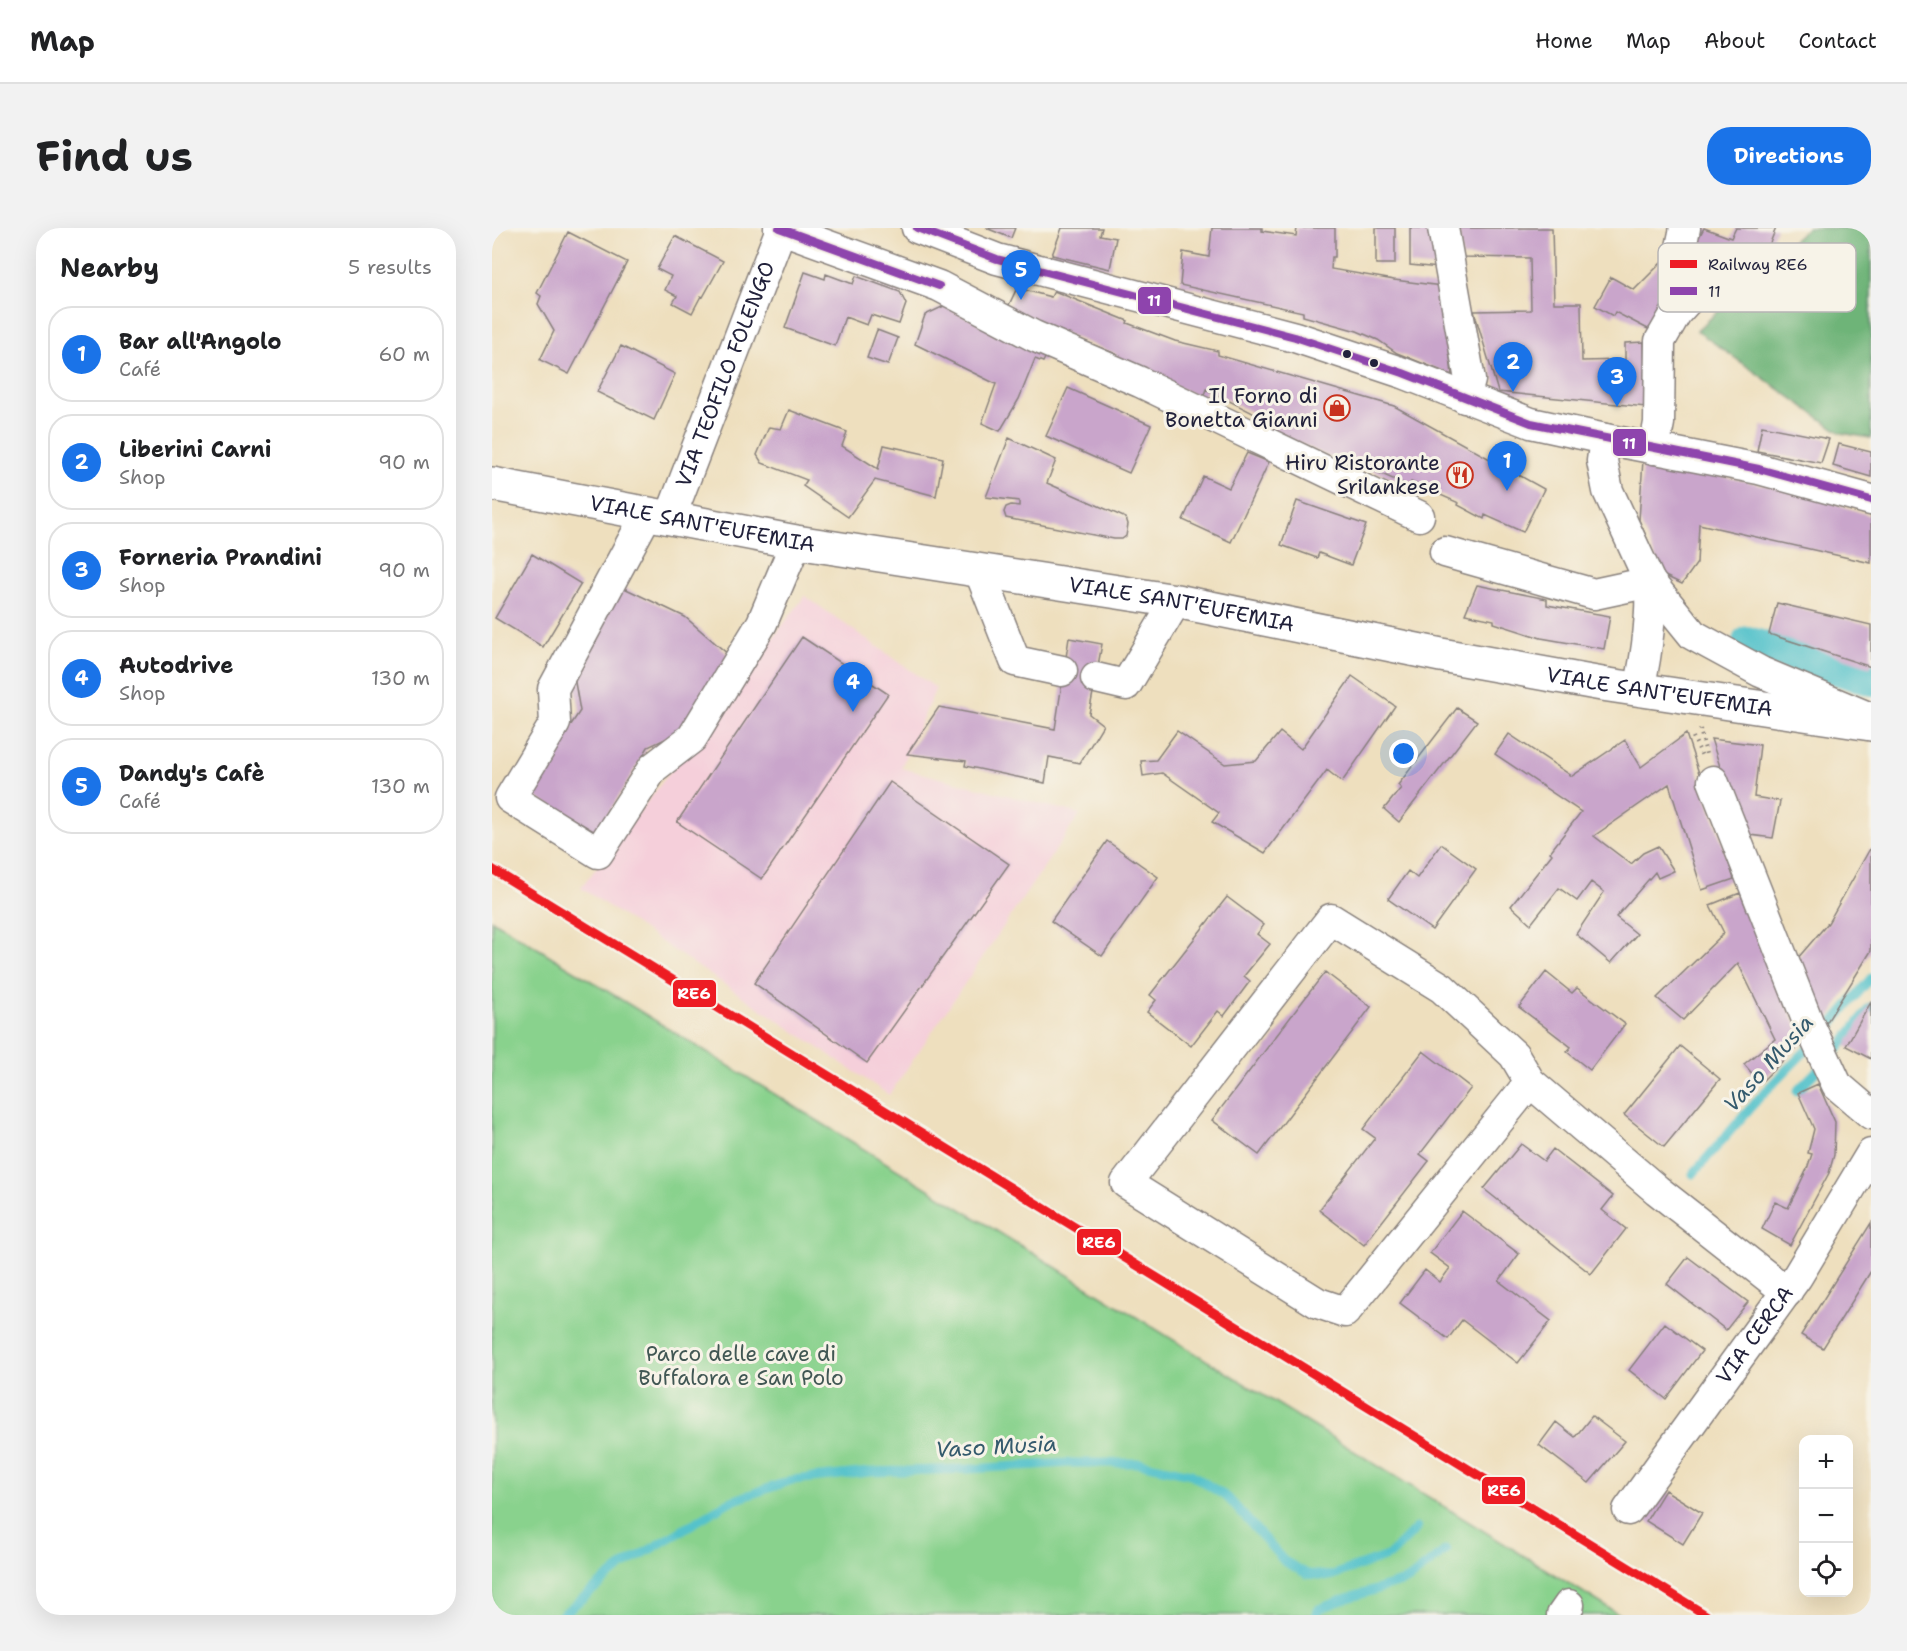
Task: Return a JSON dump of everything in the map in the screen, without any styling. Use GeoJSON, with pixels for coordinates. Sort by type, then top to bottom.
{"type":"FeatureCollection","features":[{"type":"Feature","properties":{"kind":"main road","name":"VIALE SANT'EUFEMIA"},"geometry":{"type":"LineString","coordinates":[[492,484],[796,542],[1176,601],[1441,655],[1639,690],[1871,724]]}},
{"type":"Feature","properties":{"kind":"street"},"geometry":{"type":"LineString","coordinates":[[780,228],[939,286],[1034,336],[1140,382],[1419,516]]}},
{"type":"Feature","properties":{"kind":"street","name":"VIA TEOFILO FOLENGO"},"geometry":{"type":"LineString","coordinates":[[780,228],[659,516],[553,689],[555,723],[510,798],[598,853],[652,768],[692,738],[762,623],[796,542]]}},
{"type":"Feature","properties":{"kind":"street"},"geometry":{"type":"LineString","coordinates":[[917,228],[997,259],[1295,337],[1403,373],[1532,423],[1759,469],[1871,500]]}},
{"type":"Feature","properties":{"kind":"street"},"geometry":{"type":"LineString","coordinates":[[1443,228],[1470,380],[1465,398]]}},
{"type":"Feature","properties":{"kind":"street"},"geometry":{"type":"LineString","coordinates":[[1682,243],[1685,228]]}},
{"type":"Feature","properties":{"kind":"street"},"geometry":{"type":"LineString","coordinates":[[939,286],[954,242]]}},
{"type":"Feature","properties":{"kind":"street"},"geometry":{"type":"LineString","coordinates":[[1654,449],[1659,423],[1660,341],[1677,312]]}},
{"type":"Feature","properties":{"kind":"street"},"geometry":{"type":"LineString","coordinates":[[1605,439],[1602,461],[1608,491],[1650,582],[1693,635],[1761,672],[1871,718]]}},
{"type":"Feature","properties":{"kind":"street"},"geometry":{"type":"LineString","coordinates":[[1445,552],[1594,594],[1650,582]]}},
{"type":"Feature","properties":{"kind":"street"},"geometry":{"type":"LineString","coordinates":[[981,572],[1015,661],[1062,671]]}},
{"type":"Feature","properties":{"kind":"street"},"geometry":{"type":"LineString","coordinates":[[1639,690],[1648,648],[1652,610],[1650,582]]}},
{"type":"Feature","properties":{"kind":"street"},"geometry":{"type":"LineString","coordinates":[[1096,678],[1126,685],[1176,601]]}},
{"type":"Feature","properties":{"kind":"street"},"geometry":{"type":"LineString","coordinates":[[1713,781],[1808,1022],[1837,1085],[1871,1114]]}},
{"type":"Feature","properties":{"kind":"street"},"geometry":{"type":"LineString","coordinates":[[1530,1082],[1345,1312],[1318,1303],[1126,1183],[1331,919],[1442,988],[1514,1055],[1530,1082],[1657,1190],[1787,1292]]}},
{"type":"Feature","properties":{"kind":"street","name":"VIA CERCA"},"geometry":{"type":"LineString","coordinates":[[1628,1510],[1787,1292],[1871,1154]]}},
{"type":"Feature","properties":{"kind":"shaded area"},"geometry":{"type":"Polygon","coordinates":[[[805,596],[936,688],[901,768],[1080,814],[889,1095],[581,888],[805,596]]]}},
{"type":"Feature","properties":{"kind":"green space"},"geometry":{"type":"Polygon","coordinates":[[[1807,228],[1871,228],[1871,438],[1841,433],[1697,331],[1717,312],[1856,312],[1856,243],[1791,243],[1807,228]]]}},
{"type":"Feature","properties":{"kind":"green space","name":"Parco delle cave di Buffalora e San Polo"},"geometry":{"type":"Polygon","coordinates":[[[492,920],[1620,1615],[492,1615],[492,920]]]}},
{"type":"Feature","properties":{"kind":"building"},"geometry":{"type":"Polygon","coordinates":[[[986,228],[1015,228],[1011,238],[986,228]]]}},
{"type":"Feature","properties":{"kind":"building"},"geometry":{"type":"Polygon","coordinates":[[[1062,228],[1102,228],[1100,235],[1116,238],[1110,269],[1052,255],[1062,228]]]}},
{"type":"Feature","properties":{"kind":"building"},"geometry":{"type":"Polygon","coordinates":[[[1212,228],[1262,228],[1262,231],[1296,236],[1297,228],[1335,228],[1335,257],[1332,257],[1331,269],[1442,286],[1452,375],[1397,353],[1378,340],[1357,331],[1303,316],[1303,312],[1180,285],[1183,252],[1209,257],[1212,228]]]}},
{"type":"Feature","properties":{"kind":"building"},"geometry":{"type":"Polygon","coordinates":[[[1376,228],[1395,228],[1395,264],[1376,264],[1376,228]]]}},
{"type":"Feature","properties":{"kind":"building"},"geometry":{"type":"Polygon","coordinates":[[[1410,228],[1434,228],[1439,268],[1410,265],[1410,228]]]}},
{"type":"Feature","properties":{"kind":"building"},"geometry":{"type":"Polygon","coordinates":[[[1458,228],[1552,228],[1554,303],[1581,303],[1582,361],[1625,360],[1625,343],[1644,342],[1646,407],[1498,392],[1474,311],[1531,310],[1530,258],[1462,257],[1458,228]]]}},
{"type":"Feature","properties":{"kind":"building"},"geometry":{"type":"Polygon","coordinates":[[[1704,228],[1731,238],[1736,228],[1776,228],[1770,243],[1696,243],[1704,228]]]}},
{"type":"Feature","properties":{"kind":"building"},"geometry":{"type":"Polygon","coordinates":[[[568,232],[627,262],[569,374],[540,360],[554,331],[538,304],[541,296],[537,293],[568,232]]]}},
{"type":"Feature","properties":{"kind":"building"},"geometry":{"type":"Polygon","coordinates":[[[675,236],[723,261],[692,313],[673,303],[677,296],[665,290],[671,276],[657,269],[675,236]]]}},
{"type":"Feature","properties":{"kind":"building"},"geometry":{"type":"Polygon","coordinates":[[[1658,266],[1658,312],[1665,312],[1648,329],[1615,312],[1613,316],[1595,306],[1611,277],[1634,290],[1658,266]]]}},
{"type":"Feature","properties":{"kind":"building"},"geometry":{"type":"Polygon","coordinates":[[[805,272],[825,279],[826,274],[853,284],[856,276],[900,292],[906,304],[899,324],[871,315],[867,325],[845,317],[835,346],[785,328],[805,272]]]}},
{"type":"Feature","properties":{"kind":"building"},"geometry":{"type":"Polygon","coordinates":[[[1017,288],[1051,297],[1054,291],[1175,341],[1218,351],[1218,355],[1394,406],[1544,489],[1523,532],[1485,515],[1484,519],[1458,505],[1459,503],[1411,482],[1409,486],[1352,461],[1349,466],[1252,421],[1255,414],[1206,389],[1203,398],[1114,361],[1116,354],[1061,332],[1055,332],[1008,307],[1017,288]]]}},
{"type":"Feature","properties":{"kind":"building"},"geometry":{"type":"Polygon","coordinates":[[[944,306],[1004,336],[1047,354],[1043,362],[1035,359],[1019,399],[1000,431],[982,423],[996,384],[915,344],[925,315],[944,306]]]}},
{"type":"Feature","properties":{"kind":"building"},"geometry":{"type":"Polygon","coordinates":[[[877,330],[898,338],[888,365],[867,358],[877,330]]]}},
{"type":"Feature","properties":{"kind":"building"},"geometry":{"type":"Polygon","coordinates":[[[621,346],[675,374],[654,420],[597,392],[621,346]]]}},
{"type":"Feature","properties":{"kind":"building"},"geometry":{"type":"Polygon","coordinates":[[[1068,388],[1151,425],[1129,473],[1046,436],[1068,388]]]}},
{"type":"Feature","properties":{"kind":"building"},"geometry":{"type":"Polygon","coordinates":[[[789,410],[847,432],[842,446],[878,469],[884,445],[943,458],[936,496],[875,480],[848,517],[803,486],[807,480],[762,463],[757,455],[769,427],[781,429],[789,410]]]}},
{"type":"Feature","properties":{"kind":"building"},"geometry":{"type":"Polygon","coordinates":[[[1762,426],[1829,439],[1821,463],[1757,451],[1762,426]]]}},
{"type":"Feature","properties":{"kind":"building"},"geometry":{"type":"Polygon","coordinates":[[[1009,438],[1056,460],[1047,483],[1126,518],[1128,524],[1126,536],[1122,539],[1114,539],[1006,518],[1004,512],[1006,507],[1019,506],[1019,501],[986,497],[1009,438]]]}},
{"type":"Feature","properties":{"kind":"building"},"geometry":{"type":"Polygon","coordinates":[[[1839,444],[1871,452],[1871,477],[1833,466],[1839,444]]]}},
{"type":"Feature","properties":{"kind":"building"},"geometry":{"type":"Polygon","coordinates":[[[1247,453],[1269,462],[1231,542],[1183,520],[1203,476],[1229,488],[1247,453]]]}},
{"type":"Feature","properties":{"kind":"building"},"geometry":{"type":"Polygon","coordinates":[[[1643,460],[1808,494],[1871,516],[1871,563],[1699,524],[1697,563],[1682,584],[1663,575],[1639,520],[1643,460]]]}},
{"type":"Feature","properties":{"kind":"building"},"geometry":{"type":"Polygon","coordinates":[[[1297,501],[1366,525],[1351,565],[1319,553],[1317,558],[1281,545],[1297,501]]]}},
{"type":"Feature","properties":{"kind":"building"},"geometry":{"type":"Polygon","coordinates":[[[532,554],[581,584],[543,647],[495,618],[532,554]]]}},
{"type":"Feature","properties":{"kind":"building"},"geometry":{"type":"Polygon","coordinates":[[[1477,585],[1547,599],[1547,605],[1610,616],[1604,649],[1541,638],[1494,623],[1494,620],[1465,614],[1477,585]]]}},
{"type":"Feature","properties":{"kind":"building"},"geometry":{"type":"Polygon","coordinates":[[[622,587],[685,617],[730,656],[678,733],[648,747],[597,833],[527,792],[580,711],[573,671],[622,587]]]}},
{"type":"Feature","properties":{"kind":"building"},"geometry":{"type":"Polygon","coordinates":[[[1777,603],[1871,625],[1871,667],[1769,634],[1777,603]]]}},
{"type":"Feature","properties":{"kind":"building"},"geometry":{"type":"Polygon","coordinates":[[[802,637],[888,694],[762,879],[677,822],[802,637]]]}},
{"type":"Feature","properties":{"kind":"building"},"geometry":{"type":"Polygon","coordinates":[[[1069,638],[1102,644],[1089,714],[1103,725],[1080,763],[1049,757],[1045,783],[965,766],[966,761],[907,754],[939,707],[1055,729],[1069,638]]]}},
{"type":"Feature","properties":{"kind":"building"},"geometry":{"type":"Polygon","coordinates":[[[1352,676],[1395,706],[1342,782],[1327,770],[1265,853],[1212,822],[1219,813],[1162,773],[1143,776],[1141,761],[1156,760],[1177,731],[1225,764],[1256,761],[1280,732],[1301,749],[1352,676]]]}},
{"type":"Feature","properties":{"kind":"building"},"geometry":{"type":"Polygon","coordinates":[[[1457,708],[1477,721],[1399,822],[1384,809],[1401,788],[1398,785],[1457,708]]]}},
{"type":"Feature","properties":{"kind":"building"},"geometry":{"type":"Polygon","coordinates":[[[1509,734],[1572,776],[1625,740],[1641,767],[1686,734],[1734,879],[1702,890],[1669,784],[1594,836],[1631,864],[1643,853],[1658,846],[1674,871],[1658,878],[1655,872],[1616,917],[1637,934],[1611,963],[1576,934],[1604,892],[1591,882],[1577,901],[1559,888],[1531,924],[1511,906],[1552,854],[1550,852],[1581,812],[1495,754],[1509,734]]]}},
{"type":"Feature","properties":{"kind":"building"},"geometry":{"type":"Polygon","coordinates":[[[1711,739],[1760,745],[1754,797],[1780,801],[1773,838],[1742,834],[1711,739]]]}},
{"type":"Feature","properties":{"kind":"building"},"geometry":{"type":"Polygon","coordinates":[[[890,782],[1009,864],[867,1063],[754,983],[890,782]]]}},
{"type":"Feature","properties":{"kind":"building"},"geometry":{"type":"Polygon","coordinates":[[[1107,841],[1158,877],[1102,956],[1051,921],[1107,841]]]}},
{"type":"Feature","properties":{"kind":"building"},"geometry":{"type":"Polygon","coordinates":[[[1441,844],[1476,869],[1432,930],[1388,899],[1408,871],[1417,878],[1441,844]]]}},
{"type":"Feature","properties":{"kind":"building"},"geometry":{"type":"Polygon","coordinates":[[[1871,847],[1871,951],[1825,1025],[1797,959],[1828,923],[1871,847]]]}},
{"type":"Feature","properties":{"kind":"building"},"geometry":{"type":"Polygon","coordinates":[[[1740,893],[1803,1041],[1760,1083],[1744,1064],[1775,1039],[1738,963],[1683,1020],[1657,998],[1724,933],[1710,905],[1740,893]]]}},
{"type":"Feature","properties":{"kind":"building"},"geometry":{"type":"Polygon","coordinates":[[[1227,897],[1264,925],[1257,934],[1270,944],[1244,976],[1250,981],[1224,1016],[1218,1011],[1191,1046],[1147,1012],[1156,1000],[1150,995],[1227,897]]]}},
{"type":"Feature","properties":{"kind":"building"},"geometry":{"type":"Polygon","coordinates":[[[1325,972],[1371,1007],[1259,1155],[1212,1120],[1325,972]]]}},
{"type":"Feature","properties":{"kind":"building"},"geometry":{"type":"Polygon","coordinates":[[[1546,972],[1572,993],[1577,988],[1625,1024],[1590,1070],[1567,1052],[1571,1047],[1519,1007],[1546,972]]]}},
{"type":"Feature","properties":{"kind":"building"},"geometry":{"type":"Polygon","coordinates":[[[1871,1002],[1871,1059],[1846,1046],[1871,1002]]]}},
{"type":"Feature","properties":{"kind":"building"},"geometry":{"type":"Polygon","coordinates":[[[1680,1046],[1720,1079],[1664,1147],[1624,1115],[1680,1046]]]}},
{"type":"Feature","properties":{"kind":"building"},"geometry":{"type":"Polygon","coordinates":[[[1423,1051],[1471,1088],[1420,1154],[1429,1161],[1364,1245],[1319,1210],[1375,1138],[1363,1129],[1423,1051]]]}},
{"type":"Feature","properties":{"kind":"building"},"geometry":{"type":"Polygon","coordinates":[[[1818,1084],[1835,1122],[1834,1155],[1829,1173],[1790,1245],[1762,1229],[1775,1202],[1788,1208],[1807,1169],[1812,1154],[1808,1153],[1814,1129],[1798,1093],[1818,1084]]]}},
{"type":"Feature","properties":{"kind":"building"},"geometry":{"type":"Polygon","coordinates":[[[1521,1144],[1544,1161],[1553,1149],[1613,1196],[1602,1210],[1626,1229],[1591,1274],[1484,1189],[1521,1144]]]}},
{"type":"Feature","properties":{"kind":"building"},"geometry":{"type":"Polygon","coordinates":[[[1462,1211],[1519,1254],[1499,1281],[1551,1321],[1518,1363],[1462,1320],[1448,1339],[1400,1303],[1425,1270],[1440,1282],[1450,1268],[1430,1253],[1462,1211]]]}},
{"type":"Feature","properties":{"kind":"building"},"geometry":{"type":"Polygon","coordinates":[[[1871,1223],[1871,1271],[1823,1348],[1801,1335],[1871,1223]]]}},
{"type":"Feature","properties":{"kind":"building"},"geometry":{"type":"Polygon","coordinates":[[[1688,1257],[1748,1302],[1726,1330],[1667,1284],[1688,1257]]]}},
{"type":"Feature","properties":{"kind":"building"},"geometry":{"type":"Polygon","coordinates":[[[1665,1323],[1702,1351],[1666,1399],[1629,1370],[1665,1323]]]}},
{"type":"Feature","properties":{"kind":"building"},"geometry":{"type":"Polygon","coordinates":[[[1592,1416],[1625,1441],[1589,1483],[1539,1445],[1556,1422],[1575,1437],[1592,1416]]]}},
{"type":"Feature","properties":{"kind":"building"},"geometry":{"type":"Polygon","coordinates":[[[1665,1490],[1702,1513],[1683,1544],[1646,1521],[1665,1490]]]}},
{"type":"Feature","properties":{"kind":"waterway"},"geometry":{"type":"LineString","coordinates":[[1748,642],[1871,680]]}},
{"type":"Feature","properties":{"kind":"waterway","name":"Vaso Musia"},"geometry":{"type":"LineString","coordinates":[[1693,1174],[1759,1098],[1831,1025],[1871,978]]}},
{"type":"Feature","properties":{"kind":"waterway","name":"Vaso Musia"},"geometry":{"type":"LineString","coordinates":[[1797,1091],[1839,1048],[1870,1007]]}},
{"type":"Feature","properties":{"kind":"waterway","name":"Vaso Musia"},"geometry":{"type":"LineString","coordinates":[[562,1615],[621,1567],[729,1502],[792,1480],[870,1472],[1069,1463],[1139,1463],[1191,1474],[1228,1498],[1284,1561],[1307,1574],[1330,1576],[1390,1555],[1417,1528]]}},
{"type":"Feature","properties":{"kind":"waterway","name":"Vaso Musia"},"geometry":{"type":"LineString","coordinates":[[1316,1615],[1319,1609],[1345,1599],[1408,1580],[1446,1550]]}},
{"type":"Feature","properties":{"kind":"rail line","name":"RE6"},"geometry":{"type":"LineString","coordinates":[[492,869],[1706,1615]]}},
{"type":"Feature","properties":{"kind":"transit line","name":"11"},"geometry":{"type":"LineString","coordinates":[[779,228],[939,286]]}},
{"type":"Feature","properties":{"kind":"transit line","name":"11"},"geometry":{"type":"LineString","coordinates":[[917,228],[997,259],[1295,337],[1403,373],[1531,423],[1759,469],[1871,500]]}},
{"type":"Feature","properties":{"kind":"place","name":"Dandy's Cafè"},"geometry":{"type":"Point","coordinates":[1021,300]}},
{"type":"Feature","properties":{"kind":"place","name":"Liberini Carni"},"geometry":{"type":"Point","coordinates":[1513,392]}},
{"type":"Feature","properties":{"kind":"place","name":"Forneria Prandini"},"geometry":{"type":"Point","coordinates":[1617,407]}},
{"type":"Feature","properties":{"kind":"place","name":"Il Forno di Bonetta Gianni"},"geometry":{"type":"Point","coordinates":[1337,408]}},
{"type":"Feature","properties":{"kind":"place","name":"Hiru Ristorante Srilankese"},"geometry":{"type":"Point","coordinates":[1460,475]}},
{"type":"Feature","properties":{"kind":"place","name":"Bar all'Angolo"},"geometry":{"type":"Point","coordinates":[1507,491]}},
{"type":"Feature","properties":{"kind":"place","name":"Autodrive"},"geometry":{"type":"Point","coordinates":[853,712]}}]}
